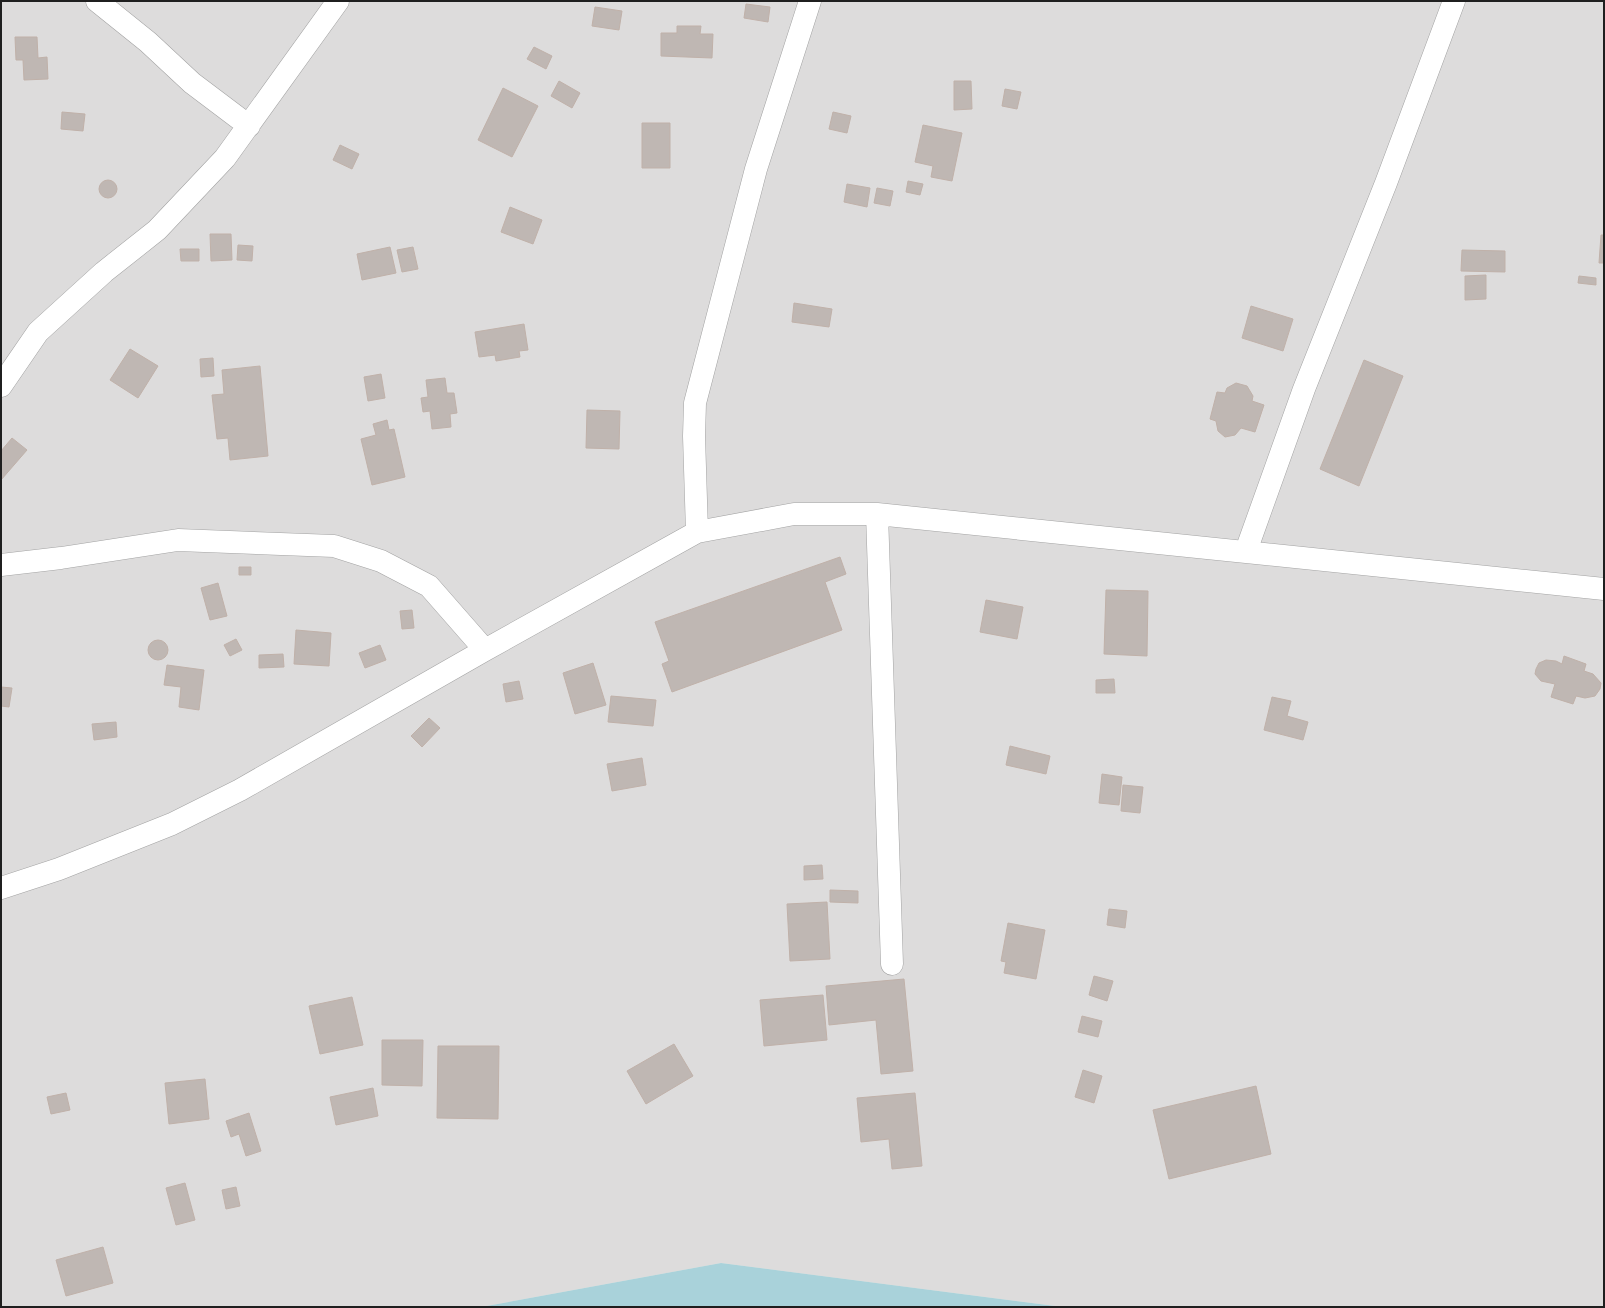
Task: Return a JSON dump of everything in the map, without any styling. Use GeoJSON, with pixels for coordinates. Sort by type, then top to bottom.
{"type":"FeatureCollection","features":[{"type":"Feature","properties":{"kind":"street"},"geometry":{"type":"LineString","coordinates":[[97,1],[148,42],[192,83],[249,126]]}},
{"type":"Feature","properties":{"kind":"street"},"geometry":{"type":"LineString","coordinates":[[1,386],[38,332],[104,272],[157,230],[225,158],[338,1]]}},
{"type":"Feature","properties":{"kind":"street"},"geometry":{"type":"LineString","coordinates":[[697,532],[694,436],[695,403],[756,169],[810,1]]}},
{"type":"Feature","properties":{"kind":"street"},"geometry":{"type":"LineString","coordinates":[[1246,551],[1304,388],[1386,183],[1454,1]]}},
{"type":"Feature","properties":{"kind":"street"},"geometry":{"type":"LineString","coordinates":[[1,888],[59,868],[172,824],[240,790],[485,650],[697,532],[745,522],[794,514],[877,514],[1604,589]]}},
{"type":"Feature","properties":{"kind":"street"},"geometry":{"type":"LineString","coordinates":[[877,514],[892,964]]}},
{"type":"Feature","properties":{"kind":"street"},"geometry":{"type":"LineString","coordinates":[[1,565],[61,558],[178,540],[334,546],[381,561],[428,586],[485,650]]}},
{"type":"Feature","properties":{"kind":"shaded area"},"geometry":{"type":"Polygon","coordinates":[[[1,1],[1604,1],[1604,1307],[1063,1307],[721,1263],[481,1307],[1,1307],[1,1]]]}},
{"type":"Feature","properties":{"kind":"water"},"geometry":{"type":"Polygon","coordinates":[[[721,1263],[1063,1307],[481,1307],[721,1263]]]}},
{"type":"Feature","properties":{"kind":"building"},"geometry":{"type":"Polygon","coordinates":[[[746,4],[770,7],[768,22],[744,18],[746,4]]]}},
{"type":"Feature","properties":{"kind":"building"},"geometry":{"type":"Polygon","coordinates":[[[595,7],[622,11],[619,30],[592,26],[595,7]]]}},
{"type":"Feature","properties":{"kind":"building"},"geometry":{"type":"Polygon","coordinates":[[[677,26],[701,26],[700,34],[713,34],[712,58],[661,56],[661,33],[677,33],[677,26]]]}},
{"type":"Feature","properties":{"kind":"building"},"geometry":{"type":"Polygon","coordinates":[[[15,37],[37,37],[38,58],[47,57],[48,79],[24,80],[23,60],[16,60],[15,37]]]}},
{"type":"Feature","properties":{"kind":"building"},"geometry":{"type":"Polygon","coordinates":[[[534,47],[552,56],[546,69],[527,59],[534,47]]]}},
{"type":"Feature","properties":{"kind":"building"},"geometry":{"type":"Polygon","coordinates":[[[559,81],[580,93],[572,108],[551,96],[559,81]]]}},
{"type":"Feature","properties":{"kind":"building"},"geometry":{"type":"Polygon","coordinates":[[[954,81],[971,81],[972,109],[954,110],[954,81]]]}},
{"type":"Feature","properties":{"kind":"building"},"geometry":{"type":"Polygon","coordinates":[[[503,88],[538,106],[512,157],[478,140],[503,88]]]}},
{"type":"Feature","properties":{"kind":"building"},"geometry":{"type":"Polygon","coordinates":[[[1005,89],[1021,92],[1017,109],[1002,106],[1005,89]]]}},
{"type":"Feature","properties":{"kind":"building"},"geometry":{"type":"Polygon","coordinates":[[[62,112],[85,114],[83,131],[61,129],[62,112]]]}},
{"type":"Feature","properties":{"kind":"building"},"geometry":{"type":"Polygon","coordinates":[[[833,112],[851,116],[847,133],[829,129],[833,112]]]}},
{"type":"Feature","properties":{"kind":"building"},"geometry":{"type":"Polygon","coordinates":[[[642,123],[670,123],[670,168],[642,168],[642,123]]]}},
{"type":"Feature","properties":{"kind":"building"},"geometry":{"type":"Polygon","coordinates":[[[923,125],[962,133],[952,181],[931,177],[933,166],[915,162],[923,125]]]}},
{"type":"Feature","properties":{"kind":"building"},"geometry":{"type":"Polygon","coordinates":[[[340,145],[359,154],[352,169],[333,160],[340,145]]]}},
{"type":"Feature","properties":{"kind":"building"},"geometry":{"type":"Polygon","coordinates":[[[108,180],[114,183],[117,189],[114,195],[108,198],[102,195],[99,189],[102,183],[108,180]]]}},
{"type":"Feature","properties":{"kind":"building"},"geometry":{"type":"Polygon","coordinates":[[[908,181],[923,184],[920,195],[906,192],[908,181]]]}},
{"type":"Feature","properties":{"kind":"building"},"geometry":{"type":"Polygon","coordinates":[[[847,184],[870,188],[867,207],[844,202],[847,184]]]}},
{"type":"Feature","properties":{"kind":"building"},"geometry":{"type":"Polygon","coordinates":[[[877,188],[893,191],[890,206],[874,203],[877,188]]]}},
{"type":"Feature","properties":{"kind":"building"},"geometry":{"type":"Polygon","coordinates":[[[510,207],[542,220],[533,244],[501,232],[510,207]]]}},
{"type":"Feature","properties":{"kind":"building"},"geometry":{"type":"Polygon","coordinates":[[[210,234],[231,234],[232,260],[211,261],[210,234]]]}},
{"type":"Feature","properties":{"kind":"building"},"geometry":{"type":"Polygon","coordinates":[[[1601,235],[1604,235],[1604,263],[1599,263],[1601,235]]]}},
{"type":"Feature","properties":{"kind":"building"},"geometry":{"type":"Polygon","coordinates":[[[238,245],[253,246],[252,261],[237,260],[238,245]]]}},
{"type":"Feature","properties":{"kind":"building"},"geometry":{"type":"Polygon","coordinates":[[[390,247],[396,273],[362,280],[357,254],[390,247]]]}},
{"type":"Feature","properties":{"kind":"building"},"geometry":{"type":"Polygon","coordinates":[[[413,247],[418,269],[402,272],[397,250],[413,247]]]}},
{"type":"Feature","properties":{"kind":"building"},"geometry":{"type":"Polygon","coordinates":[[[180,249],[199,249],[199,261],[181,261],[180,249]]]}},
{"type":"Feature","properties":{"kind":"building"},"geometry":{"type":"Polygon","coordinates":[[[1462,250],[1505,251],[1505,272],[1461,271],[1462,250]]]}},
{"type":"Feature","properties":{"kind":"building"},"geometry":{"type":"Polygon","coordinates":[[[1486,275],[1486,299],[1465,300],[1465,276],[1486,275]]]}},
{"type":"Feature","properties":{"kind":"building"},"geometry":{"type":"Polygon","coordinates":[[[1579,276],[1596,278],[1596,285],[1578,283],[1579,276]]]}},
{"type":"Feature","properties":{"kind":"building"},"geometry":{"type":"Polygon","coordinates":[[[794,303],[832,309],[829,327],[792,322],[794,303]]]}},
{"type":"Feature","properties":{"kind":"building"},"geometry":{"type":"Polygon","coordinates":[[[1251,306],[1293,319],[1283,351],[1242,338],[1251,306]]]}},
{"type":"Feature","properties":{"kind":"building"},"geometry":{"type":"Polygon","coordinates":[[[524,324],[528,350],[519,351],[520,357],[496,361],[495,355],[479,357],[475,332],[524,324]]]}},
{"type":"Feature","properties":{"kind":"building"},"geometry":{"type":"Polygon","coordinates":[[[130,349],[158,366],[138,398],[110,380],[130,349]]]}},
{"type":"Feature","properties":{"kind":"building"},"geometry":{"type":"Polygon","coordinates":[[[213,358],[214,376],[201,377],[200,359],[213,358]]]}},
{"type":"Feature","properties":{"kind":"building"},"geometry":{"type":"Polygon","coordinates":[[[1364,360],[1403,376],[1359,486],[1320,469],[1364,360]]]}},
{"type":"Feature","properties":{"kind":"building"},"geometry":{"type":"Polygon","coordinates":[[[260,366],[268,456],[230,460],[228,438],[217,439],[212,395],[224,394],[222,370],[260,366]]]}},
{"type":"Feature","properties":{"kind":"building"},"geometry":{"type":"Polygon","coordinates":[[[381,374],[385,398],[368,401],[364,377],[381,374]]]}},
{"type":"Feature","properties":{"kind":"building"},"geometry":{"type":"Polygon","coordinates":[[[445,378],[447,393],[454,393],[457,413],[450,414],[451,427],[432,429],[430,411],[423,412],[421,398],[428,397],[426,380],[445,378]]]}},
{"type":"Feature","properties":{"kind":"building"},"geometry":{"type":"Polygon","coordinates":[[[1236,383],[1247,386],[1253,396],[1252,401],[1264,405],[1255,432],[1241,428],[1235,435],[1225,437],[1218,431],[1216,421],[1210,419],[1217,392],[1225,393],[1227,388],[1236,383]]]}},
{"type":"Feature","properties":{"kind":"building"},"geometry":{"type":"Polygon","coordinates":[[[587,410],[620,411],[619,449],[586,448],[587,410]]]}},
{"type":"Feature","properties":{"kind":"building"},"geometry":{"type":"Polygon","coordinates":[[[387,420],[389,430],[394,429],[405,477],[372,485],[361,439],[376,435],[373,424],[387,420]]]}},
{"type":"Feature","properties":{"kind":"building"},"geometry":{"type":"Polygon","coordinates":[[[12,438],[27,450],[1,480],[1,451],[12,438]]]}},
{"type":"Feature","properties":{"kind":"building"},"geometry":{"type":"Polygon","coordinates":[[[840,557],[846,574],[825,582],[842,630],[672,692],[662,664],[669,661],[655,622],[840,557]]]}},
{"type":"Feature","properties":{"kind":"building"},"geometry":{"type":"Polygon","coordinates":[[[239,567],[251,567],[251,575],[239,575],[239,567]]]}},
{"type":"Feature","properties":{"kind":"building"},"geometry":{"type":"Polygon","coordinates":[[[218,583],[227,616],[210,620],[201,588],[218,583]]]}},
{"type":"Feature","properties":{"kind":"building"},"geometry":{"type":"Polygon","coordinates":[[[1106,590],[1148,591],[1147,656],[1104,654],[1106,590]]]}},
{"type":"Feature","properties":{"kind":"building"},"geometry":{"type":"Polygon","coordinates":[[[986,600],[1023,607],[1017,639],[980,632],[986,600]]]}},
{"type":"Feature","properties":{"kind":"building"},"geometry":{"type":"Polygon","coordinates":[[[412,610],[414,628],[402,629],[400,611],[412,610]]]}},
{"type":"Feature","properties":{"kind":"building"},"geometry":{"type":"Polygon","coordinates":[[[296,630],[331,633],[329,666],[294,664],[296,630]]]}},
{"type":"Feature","properties":{"kind":"building"},"geometry":{"type":"Polygon","coordinates":[[[236,639],[242,650],[230,656],[224,645],[236,639]]]}},
{"type":"Feature","properties":{"kind":"building"},"geometry":{"type":"Polygon","coordinates":[[[158,640],[165,643],[168,650],[165,657],[158,660],[151,657],[148,650],[151,643],[158,640]]]}},
{"type":"Feature","properties":{"kind":"building"},"geometry":{"type":"Polygon","coordinates":[[[380,645],[386,660],[365,668],[359,653],[380,645]]]}},
{"type":"Feature","properties":{"kind":"building"},"geometry":{"type":"Polygon","coordinates":[[[283,654],[284,667],[259,668],[259,655],[283,654]]]}},
{"type":"Feature","properties":{"kind":"building"},"geometry":{"type":"Polygon","coordinates":[[[1564,656],[1586,664],[1584,671],[1593,674],[1601,683],[1600,689],[1595,696],[1585,698],[1576,696],[1573,704],[1551,697],[1555,684],[1541,681],[1535,674],[1536,669],[1539,663],[1546,660],[1556,661],[1562,664],[1564,656]]]}},
{"type":"Feature","properties":{"kind":"building"},"geometry":{"type":"Polygon","coordinates":[[[593,663],[606,705],[575,714],[563,673],[593,663]]]}},
{"type":"Feature","properties":{"kind":"building"},"geometry":{"type":"Polygon","coordinates":[[[167,665],[204,670],[199,710],[179,707],[181,687],[164,685],[167,665]]]}},
{"type":"Feature","properties":{"kind":"building"},"geometry":{"type":"Polygon","coordinates":[[[1114,679],[1115,693],[1096,693],[1096,680],[1114,679]]]}},
{"type":"Feature","properties":{"kind":"building"},"geometry":{"type":"Polygon","coordinates":[[[519,681],[523,699],[506,702],[503,684],[519,681]]]}},
{"type":"Feature","properties":{"kind":"building"},"geometry":{"type":"Polygon","coordinates":[[[1,687],[12,688],[9,707],[1,706],[1,687]]]}},
{"type":"Feature","properties":{"kind":"building"},"geometry":{"type":"Polygon","coordinates":[[[611,696],[656,700],[653,726],[608,722],[611,696]]]}},
{"type":"Feature","properties":{"kind":"building"},"geometry":{"type":"Polygon","coordinates":[[[1272,697],[1291,701],[1287,716],[1308,722],[1303,740],[1264,730],[1272,697]]]}},
{"type":"Feature","properties":{"kind":"building"},"geometry":{"type":"Polygon","coordinates":[[[429,718],[440,728],[422,747],[411,736],[429,718]]]}},
{"type":"Feature","properties":{"kind":"building"},"geometry":{"type":"Polygon","coordinates":[[[116,722],[117,737],[94,740],[92,724],[116,722]]]}},
{"type":"Feature","properties":{"kind":"building"},"geometry":{"type":"Polygon","coordinates":[[[1010,746],[1050,756],[1046,774],[1006,765],[1010,746]]]}},
{"type":"Feature","properties":{"kind":"building"},"geometry":{"type":"Polygon","coordinates":[[[642,758],[646,785],[612,791],[607,764],[642,758]]]}},
{"type":"Feature","properties":{"kind":"building"},"geometry":{"type":"Polygon","coordinates":[[[1102,774],[1122,777],[1119,805],[1099,803],[1102,774]]]}},
{"type":"Feature","properties":{"kind":"building"},"geometry":{"type":"Polygon","coordinates":[[[1123,785],[1143,787],[1140,813],[1121,811],[1123,785]]]}},
{"type":"Feature","properties":{"kind":"building"},"geometry":{"type":"Polygon","coordinates":[[[822,865],[823,879],[804,880],[804,866],[822,865]]]}},
{"type":"Feature","properties":{"kind":"building"},"geometry":{"type":"Polygon","coordinates":[[[830,890],[858,891],[858,903],[830,902],[830,890]]]}},
{"type":"Feature","properties":{"kind":"building"},"geometry":{"type":"Polygon","coordinates":[[[827,902],[830,959],[790,961],[787,904],[827,902]]]}},
{"type":"Feature","properties":{"kind":"building"},"geometry":{"type":"Polygon","coordinates":[[[1109,909],[1127,911],[1125,928],[1107,925],[1109,909]]]}},
{"type":"Feature","properties":{"kind":"building"},"geometry":{"type":"Polygon","coordinates":[[[1008,923],[1045,930],[1036,979],[1004,973],[1006,962],[1001,961],[1008,923]]]}},
{"type":"Feature","properties":{"kind":"building"},"geometry":{"type":"Polygon","coordinates":[[[1094,976],[1113,981],[1107,1001],[1089,995],[1094,976]]]}},
{"type":"Feature","properties":{"kind":"building"},"geometry":{"type":"Polygon","coordinates":[[[904,979],[913,1071],[881,1074],[876,1020],[829,1025],[826,986],[904,979]]]}},
{"type":"Feature","properties":{"kind":"building"},"geometry":{"type":"Polygon","coordinates":[[[823,995],[827,1040],[764,1046],[760,1000],[823,995]]]}},
{"type":"Feature","properties":{"kind":"building"},"geometry":{"type":"Polygon","coordinates":[[[352,997],[363,1045],[320,1054],[309,1006],[352,997]]]}},
{"type":"Feature","properties":{"kind":"building"},"geometry":{"type":"Polygon","coordinates":[[[1082,1016],[1102,1021],[1098,1037],[1078,1032],[1082,1016]]]}},
{"type":"Feature","properties":{"kind":"building"},"geometry":{"type":"Polygon","coordinates":[[[382,1040],[423,1040],[422,1086],[382,1085],[382,1040]]]}},
{"type":"Feature","properties":{"kind":"building"},"geometry":{"type":"Polygon","coordinates":[[[674,1044],[693,1076],[646,1104],[627,1071],[674,1044]]]}},
{"type":"Feature","properties":{"kind":"building"},"geometry":{"type":"Polygon","coordinates":[[[438,1046],[499,1046],[498,1119],[437,1118],[438,1046]]]}},
{"type":"Feature","properties":{"kind":"building"},"geometry":{"type":"Polygon","coordinates":[[[1083,1070],[1102,1076],[1094,1103],[1075,1097],[1083,1070]]]}},
{"type":"Feature","properties":{"kind":"building"},"geometry":{"type":"Polygon","coordinates":[[[205,1079],[209,1119],[169,1124],[165,1083],[205,1079]]]}},
{"type":"Feature","properties":{"kind":"building"},"geometry":{"type":"Polygon","coordinates":[[[1256,1086],[1271,1154],[1169,1179],[1153,1110],[1256,1086]]]}},
{"type":"Feature","properties":{"kind":"building"},"geometry":{"type":"Polygon","coordinates":[[[373,1088],[378,1116],[336,1125],[330,1097],[373,1088]]]}},
{"type":"Feature","properties":{"kind":"building"},"geometry":{"type":"Polygon","coordinates":[[[66,1093],[70,1110],[51,1114],[47,1097],[66,1093]]]}},
{"type":"Feature","properties":{"kind":"building"},"geometry":{"type":"Polygon","coordinates":[[[915,1093],[922,1166],[892,1169],[889,1139],[861,1142],[857,1098],[915,1093]]]}},
{"type":"Feature","properties":{"kind":"building"},"geometry":{"type":"Polygon","coordinates":[[[249,1113],[261,1151],[246,1156],[239,1134],[231,1137],[226,1121],[249,1113]]]}},
{"type":"Feature","properties":{"kind":"building"},"geometry":{"type":"Polygon","coordinates":[[[185,1183],[195,1220],[176,1225],[166,1188],[185,1183]]]}},
{"type":"Feature","properties":{"kind":"building"},"geometry":{"type":"Polygon","coordinates":[[[236,1187],[240,1206],[226,1209],[222,1190],[236,1187]]]}},
{"type":"Feature","properties":{"kind":"building"},"geometry":{"type":"Polygon","coordinates":[[[103,1247],[113,1283],[66,1296],[56,1260],[103,1247]]]}}]}
